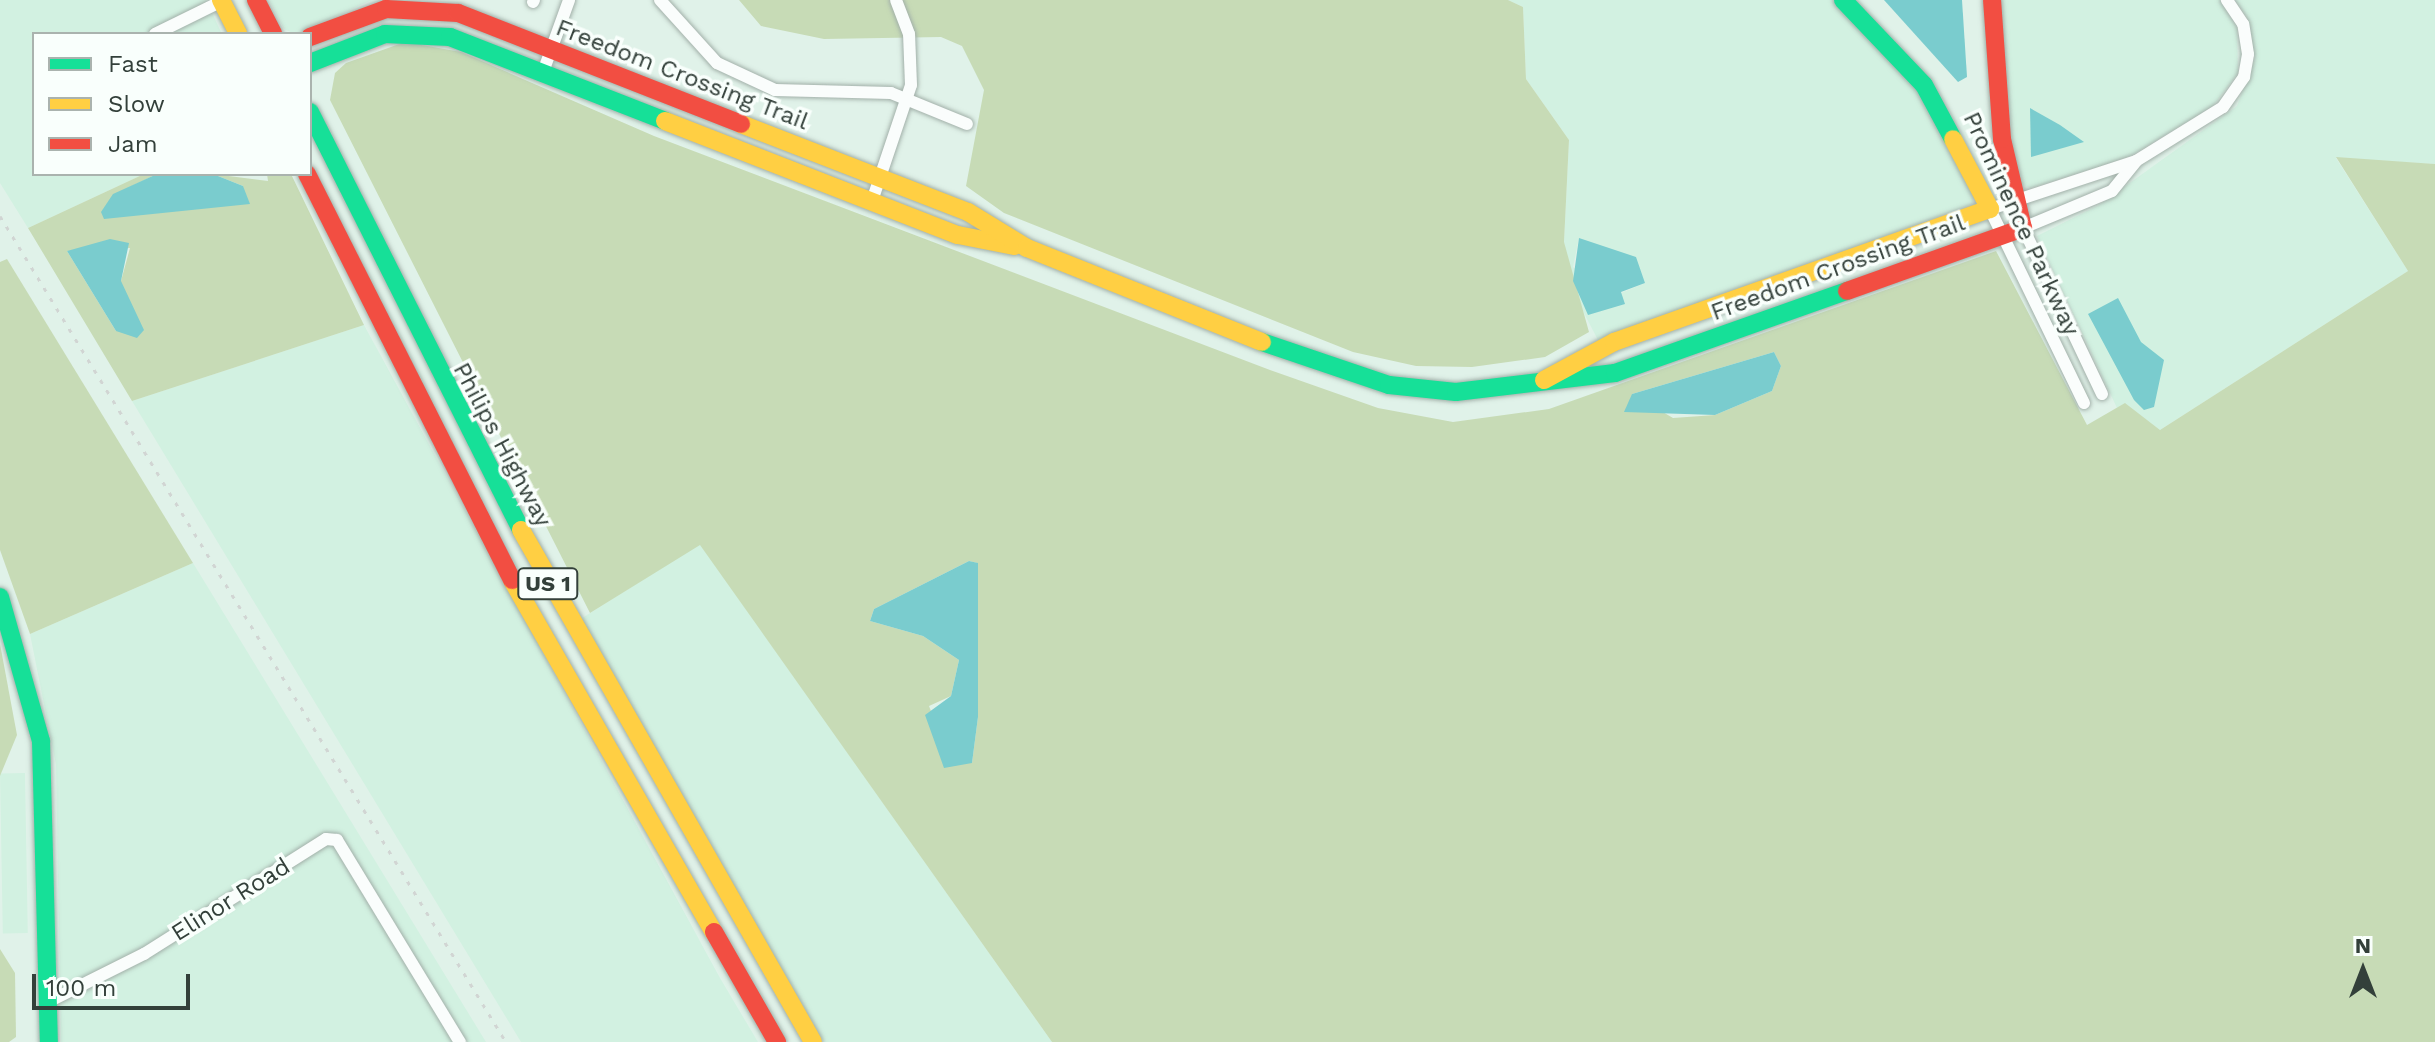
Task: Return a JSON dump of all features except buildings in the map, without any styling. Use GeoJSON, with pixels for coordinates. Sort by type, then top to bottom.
{"type":"FeatureCollection","features":[{"type":"Feature","properties":{"kind":"street"},"geometry":{"type":"LineString","coordinates":[[256,0],[272,32]]}},
{"type":"Feature","properties":{"kind":"street"},"geometry":{"type":"LineString","coordinates":[[543,72],[569,0]]}},
{"type":"Feature","properties":{"kind":"street"},"geometry":{"type":"LineString","coordinates":[[660,0],[717,63],[775,90],[909,97],[967,124]]}},
{"type":"Feature","properties":{"kind":"street"},"geometry":{"type":"LineString","coordinates":[[872,201],[909,97],[909,34],[896,0]]}},
{"type":"Feature","properties":{"kind":"street","name":"Prominence Parkway"},"geometry":{"type":"LineString","coordinates":[[1843,0],[1924,85],[1990,209],[2084,403]]}},
{"type":"Feature","properties":{"kind":"street","name":"Prominence Parkway"},"geometry":{"type":"LineString","coordinates":[[1992,0],[2013,201],[2102,394]]}},
{"type":"Feature","properties":{"kind":"street","name":"Freedom Crossing Trail"},"geometry":{"type":"LineString","coordinates":[[1538,383],[1614,342],[2013,201],[2136,161],[2223,107],[2248,61],[2243,24],[2227,0]]}},
{"type":"Feature","properties":{"kind":"street"},"geometry":{"type":"LineString","coordinates":[[159,32],[222,1],[237,32]]}},
{"type":"Feature","properties":{"kind":"street"},"geometry":{"type":"LineString","coordinates":[[396,8],[398,32]]}},
{"type":"Feature","properties":{"kind":"street","name":"Freedom Crossing Trail"},"geometry":{"type":"LineString","coordinates":[[312,36],[396,8],[458,13],[968,212],[1027,248],[1326,367],[1423,390],[1538,383],[1615,373],[2023,228],[2112,191],[2136,161]]}},
{"type":"Feature","properties":{"kind":"street","name":"Freedom Crossing Trail"},"geometry":{"type":"LineString","coordinates":[[312,62],[398,32],[450,37],[958,235],[1027,248]]}},
{"type":"Feature","properties":{"kind":"street","name":"Philips Highway"},"geometry":{"type":"LineString","coordinates":[[312,116],[429,360],[592,664],[813,1042]]}},
{"type":"Feature","properties":{"kind":"street","name":"US 1"},"geometry":{"type":"LineString","coordinates":[[308,176],[565,680],[675,873],[777,1042]]}},
{"type":"Feature","properties":{"kind":"street"},"geometry":{"type":"LineString","coordinates":[[373,307],[392,312],[429,360]]}},
{"type":"Feature","properties":{"kind":"street"},"geometry":{"type":"LineString","coordinates":[[0,597],[30,682],[41,741],[49,1042]]}},
{"type":"Feature","properties":{"kind":"street"},"geometry":{"type":"LineString","coordinates":[[565,680],[592,664]]}},
{"type":"Feature","properties":{"kind":"street","name":"Elinor Road"},"geometry":{"type":"LineString","coordinates":[[48,1002],[144,954],[326,839],[337,840],[460,1042]]}},
{"type":"Feature","properties":{"kind":"street"},"geometry":{"type":"LineString","coordinates":[[675,873],[703,893],[742,961],[773,977]]}},
{"type":"Feature","properties":{"kind":"street"},"geometry":{"type":"LineString","coordinates":[[750,998],[772,1003],[797,1042]]}},
{"type":"Feature","properties":{"kind":"shaded area"},"geometry":{"type":"Polygon","coordinates":[[[0,0],[206,0],[221,32],[32,32],[32,176],[140,176],[28,228],[0,183],[0,0]]]}},
{"type":"Feature","properties":{"kind":"shaded area"},"geometry":{"type":"Polygon","coordinates":[[[269,0],[372,0],[300,32],[284,29],[269,0]]]}},
{"type":"Feature","properties":{"kind":"shaded area"},"geometry":{"type":"Polygon","coordinates":[[[739,0],[1508,0],[1523,7],[1526,79],[1569,140],[1564,242],[1589,332],[1545,357],[1472,367],[1416,366],[1353,352],[1004,213],[966,186],[984,90],[962,46],[941,37],[824,39],[761,26],[739,0]]]}},
{"type":"Feature","properties":{"kind":"shaded area"},"geometry":{"type":"Polygon","coordinates":[[[1508,0],[1835,0],[1922,90],[1975,194],[1972,204],[1599,342],[1572,290],[1564,242],[1569,140],[1526,79],[1523,7],[1508,0]],[[1579,238],[1573,267],[1624,304],[1621,293],[1645,283],[1579,238]]]}},
{"type":"Feature","properties":{"kind":"shaded area"},"geometry":{"type":"Polygon","coordinates":[[[1998,0],[2220,0],[2237,28],[2238,73],[2213,106],[2127,158],[2030,188],[2021,184],[2006,115],[1998,0]]]}},
{"type":"Feature","properties":{"kind":"shaded area"},"geometry":{"type":"Polygon","coordinates":[[[2235,0],[2435,0],[2435,164],[2336,158],[2408,271],[2160,430],[2125,404],[2117,408],[2037,236],[2099,205],[2237,106],[2255,58],[2247,17],[2235,0]]]}},
{"type":"Feature","properties":{"kind":"shaded area"},"geometry":{"type":"Polygon","coordinates":[[[405,42],[461,52],[654,136],[1270,370],[1378,408],[1453,422],[1549,409],[1996,251],[2087,425],[2125,403],[2160,430],[2408,271],[2336,157],[2435,164],[2435,1042],[1052,1042],[700,545],[590,613],[330,100],[335,73],[346,63],[405,42]],[[1774,352],[1632,394],[1673,418],[1715,415],[1772,391],[1781,366],[1774,352]],[[969,561],[874,609],[870,621],[923,636],[959,660],[951,696],[929,706],[951,763],[972,763],[978,717],[977,563],[969,561]]]}},
{"type":"Feature","properties":{"kind":"shaded area"},"geometry":{"type":"Polygon","coordinates":[[[140,176],[153,176],[113,195],[243,186],[218,176],[268,181],[267,176],[292,176],[364,325],[132,401],[28,228],[140,176]],[[130,248],[67,251],[116,331],[121,281],[130,248]]]}},
{"type":"Feature","properties":{"kind":"shaded area"},"geometry":{"type":"Polygon","coordinates":[[[7,259],[193,563],[30,634],[0,550],[0,262],[7,259]]]}},
{"type":"Feature","properties":{"kind":"shaded area"},"geometry":{"type":"Polygon","coordinates":[[[364,325],[720,978],[758,1042],[521,1042],[132,401],[364,325]]]}},
{"type":"Feature","properties":{"kind":"shaded area"},"geometry":{"type":"Polygon","coordinates":[[[700,544],[1052,1042],[824,1042],[579,620],[700,544]]]}},
{"type":"Feature","properties":{"kind":"shaded area"},"geometry":{"type":"Polygon","coordinates":[[[193,563],[486,1042],[61,1042],[56,764],[30,634],[193,563]]]}},
{"type":"Feature","properties":{"kind":"shaded area"},"geometry":{"type":"Polygon","coordinates":[[[0,644],[17,735],[0,776],[0,644]]]}},
{"type":"Feature","properties":{"kind":"shaded area"},"geometry":{"type":"Polygon","coordinates":[[[0,773],[25,773],[28,933],[3,933],[0,773]]]}},
{"type":"Feature","properties":{"kind":"shaded area"},"geometry":{"type":"Polygon","coordinates":[[[0,949],[15,973],[16,1037],[9,1042],[0,1042],[0,949]]]}},
{"type":"Feature","properties":{"kind":"water"},"geometry":{"type":"Polygon","coordinates":[[[1884,0],[1962,0],[1967,77],[1958,82],[1884,0]]]}},
{"type":"Feature","properties":{"kind":"water"},"geometry":{"type":"Polygon","coordinates":[[[2030,108],[2060,125],[2084,142],[2031,157],[2030,108]]]}},
{"type":"Feature","properties":{"kind":"water"},"geometry":{"type":"Polygon","coordinates":[[[153,176],[218,176],[243,186],[250,204],[104,219],[101,212],[113,194],[153,176]]]}},
{"type":"Feature","properties":{"kind":"water"},"geometry":{"type":"Polygon","coordinates":[[[1579,238],[1636,257],[1645,283],[1621,292],[1625,304],[1588,315],[1573,281],[1579,238]]]}},
{"type":"Feature","properties":{"kind":"water"},"geometry":{"type":"Polygon","coordinates":[[[110,239],[129,243],[121,281],[144,330],[137,338],[116,331],[67,251],[110,239]]]}},
{"type":"Feature","properties":{"kind":"water"},"geometry":{"type":"Polygon","coordinates":[[[2118,298],[2141,342],[2164,360],[2154,407],[2144,410],[2134,400],[2088,314],[2118,298]]]}},
{"type":"Feature","properties":{"kind":"water"},"geometry":{"type":"Polygon","coordinates":[[[1774,352],[1781,366],[1772,391],[1715,415],[1624,412],[1632,394],[1774,352]]]}},
{"type":"Feature","properties":{"kind":"water"},"geometry":{"type":"Polygon","coordinates":[[[969,561],[978,563],[978,717],[972,763],[944,768],[925,715],[951,696],[959,660],[923,636],[870,621],[874,609],[969,561]]]}},
{"type":"Feature","properties":{"kind":"railway"},"geometry":{"type":"LineString","coordinates":[[0,216],[506,1042]]}},
{"type":"Feature","properties":{"kind":"traffic: fast"},"geometry":{"type":"LineString","coordinates":[[1843,0],[1924,85],[1953,139]]}},
{"type":"Feature","properties":{"kind":"traffic: fast"},"geometry":{"type":"LineString","coordinates":[[312,62],[385,34],[450,37],[665,121]]}},
{"type":"Feature","properties":{"kind":"traffic: fast"},"geometry":{"type":"LineString","coordinates":[[312,116],[521,530]]}},
{"type":"Feature","properties":{"kind":"traffic: fast"},"geometry":{"type":"LineString","coordinates":[[1262,342],[1389,385],[1456,392],[1615,373],[1847,291]]}},
{"type":"Feature","properties":{"kind":"traffic: fast"},"geometry":{"type":"LineString","coordinates":[[0,597],[41,741],[49,1042]]}},
{"type":"Feature","properties":{"kind":"traffic: slow"},"geometry":{"type":"LineString","coordinates":[[221,0],[237,32]]}},
{"type":"Feature","properties":{"kind":"traffic: slow"},"geometry":{"type":"LineString","coordinates":[[665,121],[958,235],[1014,246]]}},
{"type":"Feature","properties":{"kind":"traffic: slow"},"geometry":{"type":"LineString","coordinates":[[741,124],[968,212],[1027,248],[1262,342]]}},
{"type":"Feature","properties":{"kind":"traffic: slow"},"geometry":{"type":"LineString","coordinates":[[1544,380],[1614,342],[1990,209],[1953,139]]}},
{"type":"Feature","properties":{"kind":"traffic: slow"},"geometry":{"type":"LineString","coordinates":[[521,530],[813,1042]]}},
{"type":"Feature","properties":{"kind":"traffic: slow"},"geometry":{"type":"LineString","coordinates":[[512,580],[714,932]]}},
{"type":"Feature","properties":{"kind":"traffic: jam"},"geometry":{"type":"LineString","coordinates":[[256,0],[272,32]]}},
{"type":"Feature","properties":{"kind":"traffic: jam"},"geometry":{"type":"LineString","coordinates":[[1847,291],[2023,228],[2002,139],[1992,0]]}},
{"type":"Feature","properties":{"kind":"traffic: jam"},"geometry":{"type":"LineString","coordinates":[[312,36],[386,9],[458,13],[741,124]]}},
{"type":"Feature","properties":{"kind":"traffic: jam"},"geometry":{"type":"LineString","coordinates":[[308,176],[512,580]]}},
{"type":"Feature","properties":{"kind":"traffic: jam"},"geometry":{"type":"LineString","coordinates":[[714,932],[777,1042]]}}]}
